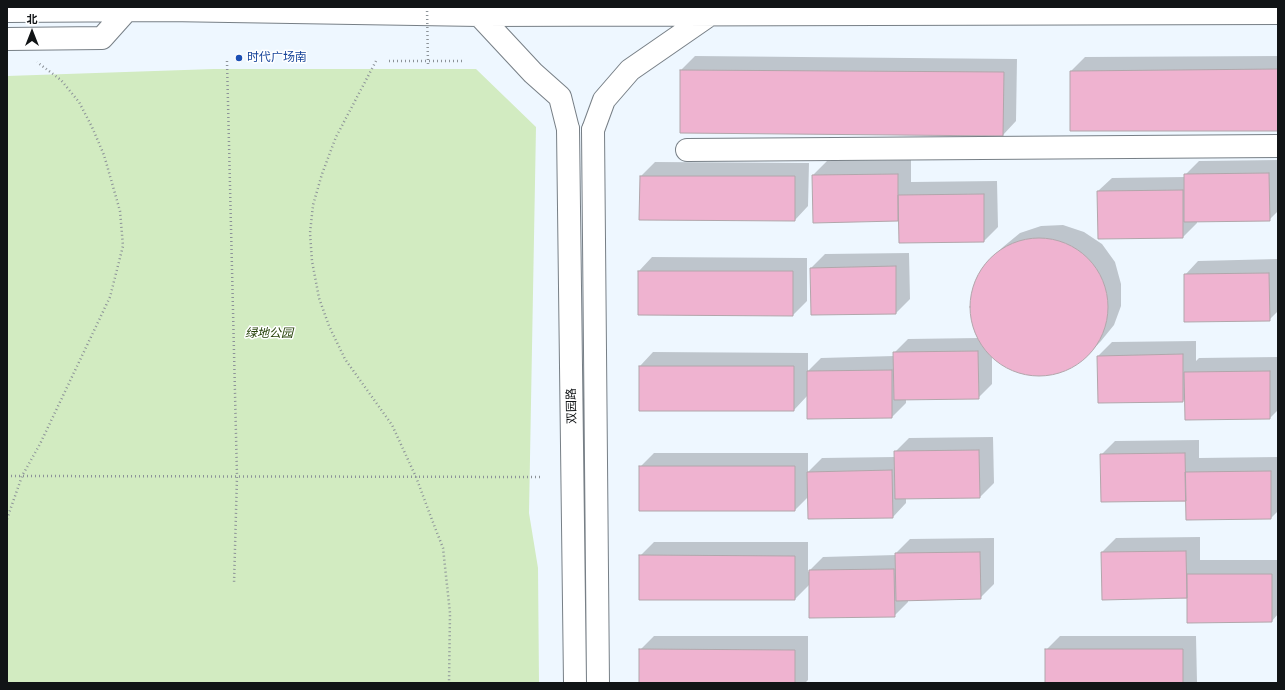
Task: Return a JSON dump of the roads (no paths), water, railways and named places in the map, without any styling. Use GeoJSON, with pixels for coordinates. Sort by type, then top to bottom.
{"type":"FeatureCollection","features":[{"type":"Feature","properties":{"kind":"main road"},"geometry":{"type":"LineString","coordinates":[[7,10],[314,11],[479,15],[1278,13]]}},
{"type":"Feature","properties":{"kind":"main road"},"geometry":{"type":"LineString","coordinates":[[7,39],[102,38],[127,10]]}},
{"type":"Feature","properties":{"kind":"main road","name":"双园路"},"geometry":{"type":"LineString","coordinates":[[598,683],[593,130],[604,100],[630,70],[711,14]]}},
{"type":"Feature","properties":{"kind":"main road","name":"双园路"},"geometry":{"type":"LineString","coordinates":[[479,15],[533,73],[560,97],[568,129],[575,683]]}},
{"type":"Feature","properties":{"kind":"main road"},"geometry":{"type":"LineString","coordinates":[[687,150],[1278,146]]}},
{"type":"Feature","properties":{"kind":"place","name":"时代广场南"},"geometry":{"type":"Point","coordinates":[239,58]}},
{"type":"Feature","properties":{"kind":"park label","name":"绿地公园"},"geometry":{"type":"Point","coordinates":[269,334]}}]}
